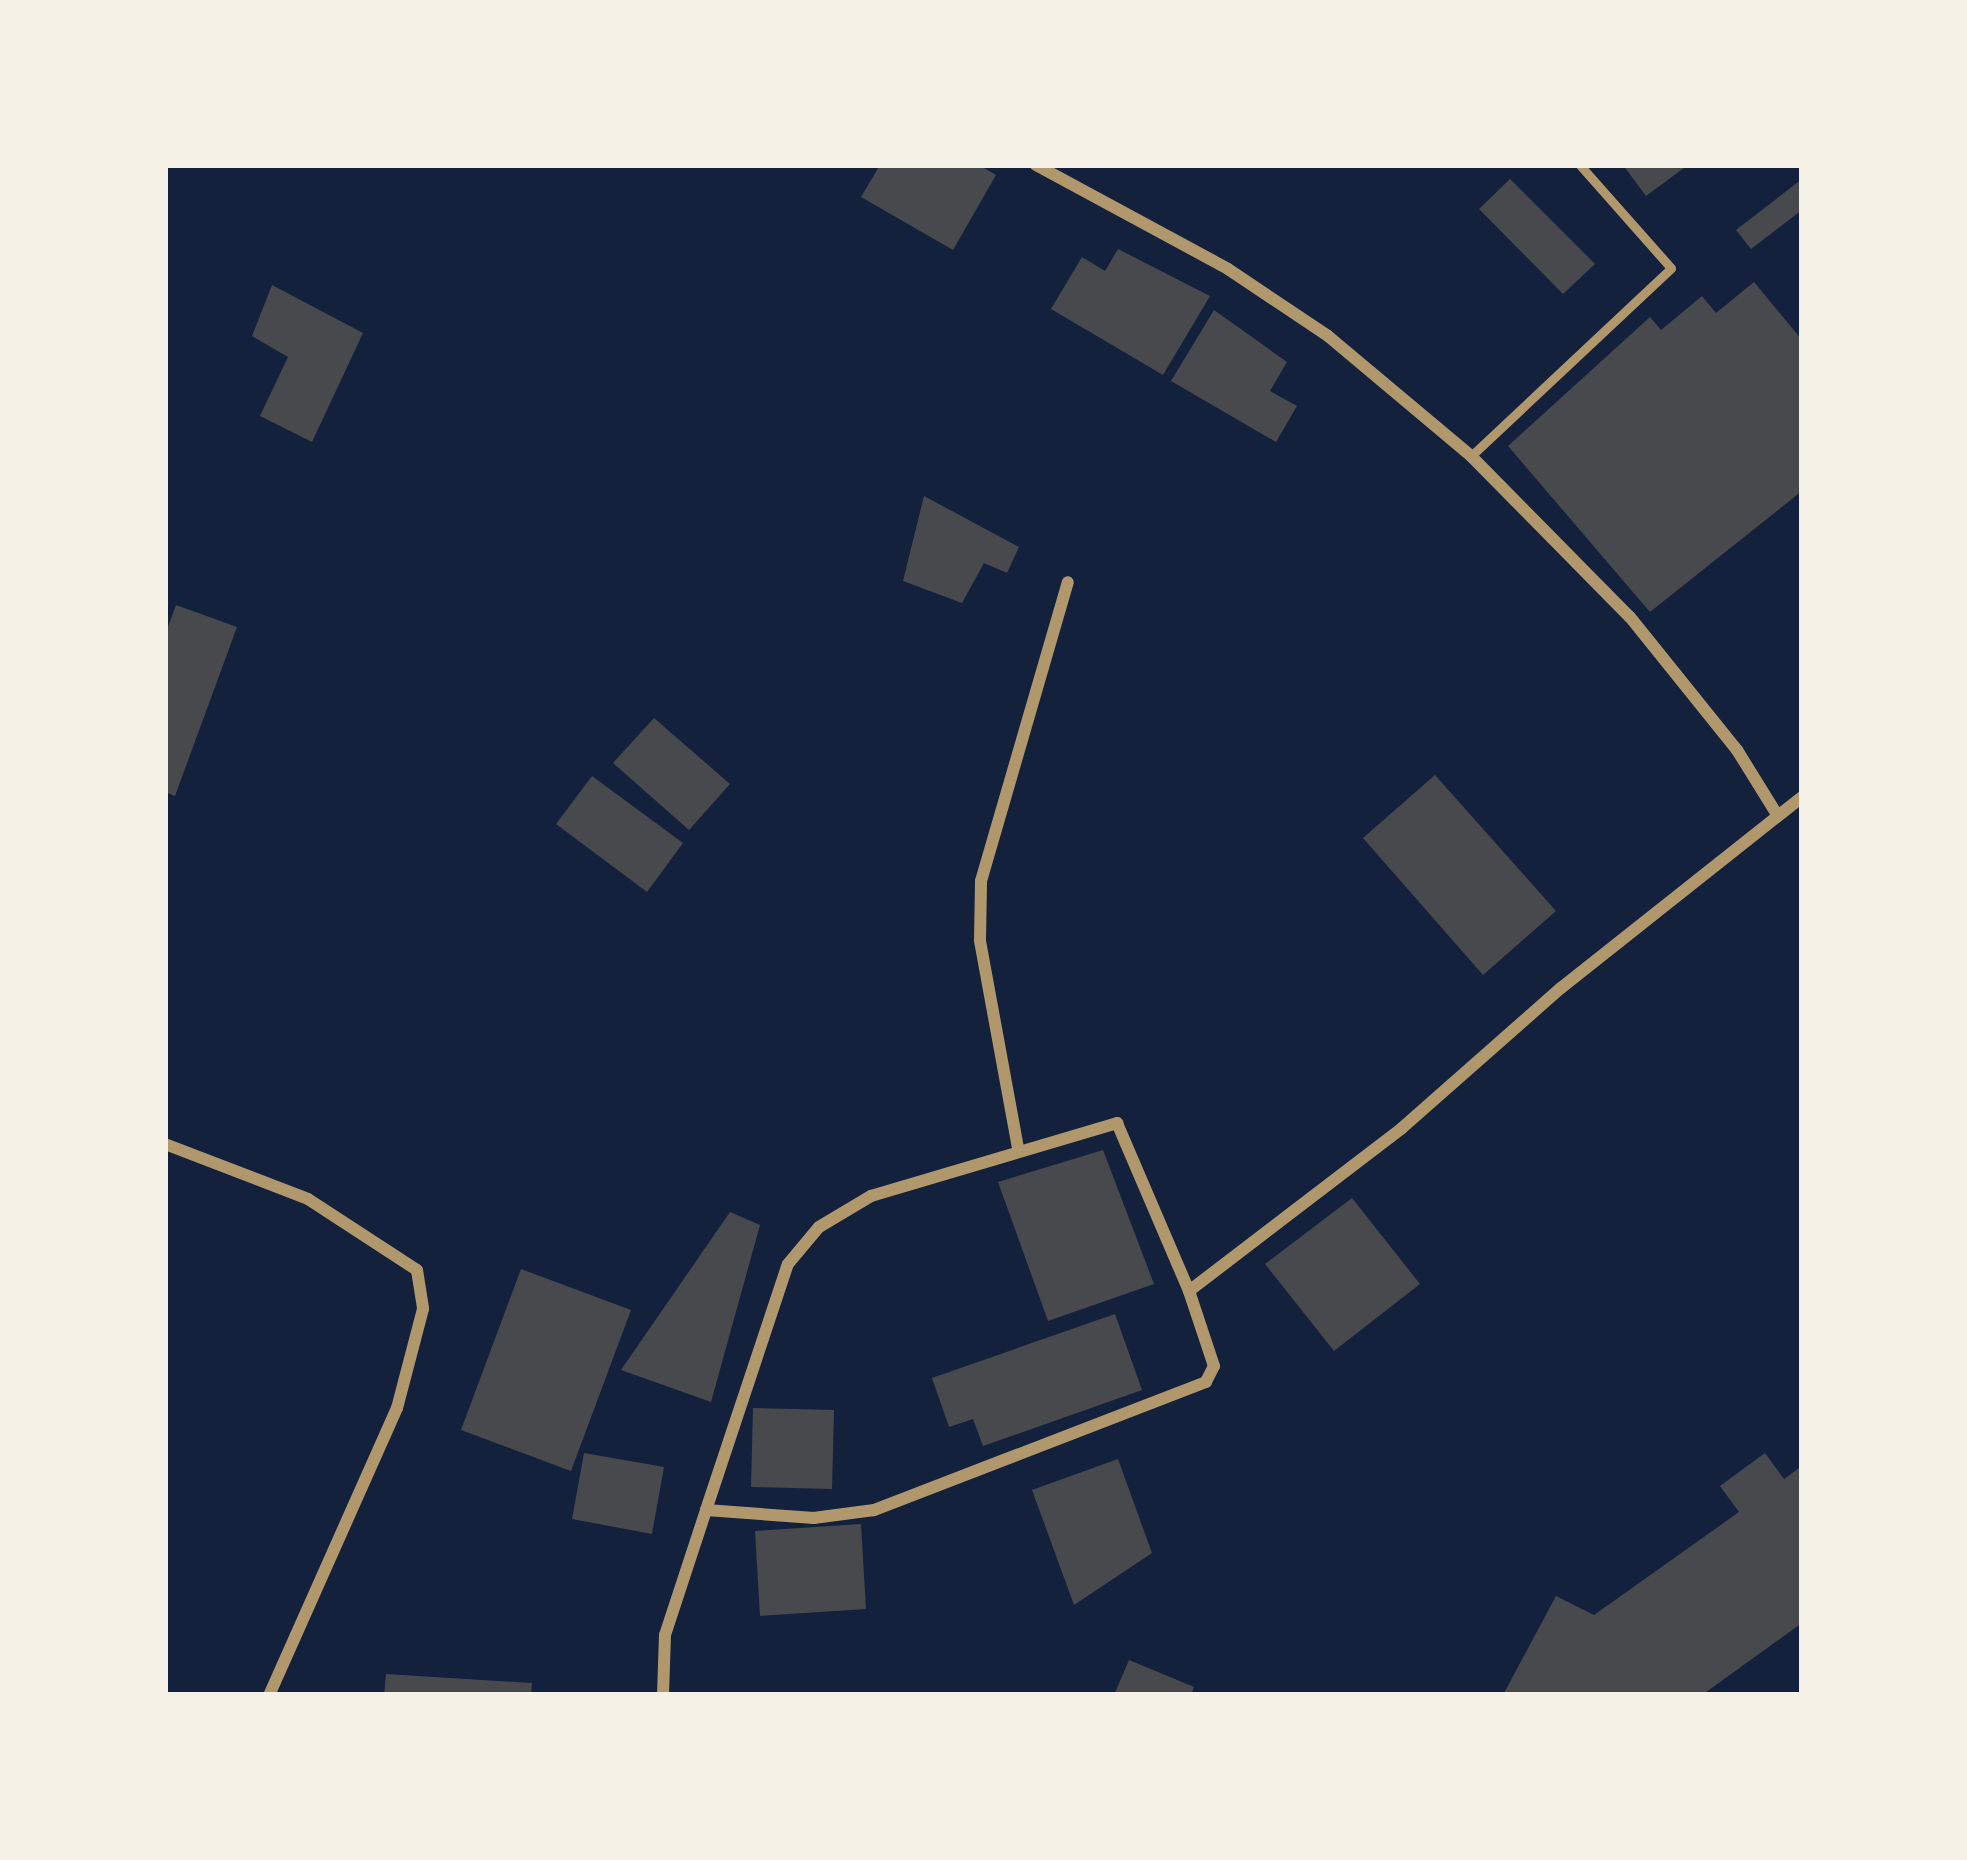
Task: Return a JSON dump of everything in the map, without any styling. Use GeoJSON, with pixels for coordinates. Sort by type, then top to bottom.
{"type":"FeatureCollection","features":[{"type":"Feature","properties":{"kind":"street"},"geometry":{"type":"LineString","coordinates":[[1036,165],[1228,269],[1328,336],[1471,456],[1630,617],[1737,749],[1776,812]]}},
{"type":"Feature","properties":{"kind":"street"},"geometry":{"type":"LineString","coordinates":[[1018,1148],[980,940],[981,881],[1068,582]]}},
{"type":"Feature","properties":{"kind":"street"},"geometry":{"type":"LineString","coordinates":[[1189,1291],[1402,1128],[1776,812],[1802,797]]}},
{"type":"Feature","properties":{"kind":"street"},"geometry":{"type":"LineString","coordinates":[[664,1695],[665,1635],[706,1510],[798,1251],[819,1227],[871,1196],[1018,1148],[1117,1123],[1189,1291],[1214,1366],[1205,1382],[1174,1399],[874,1510],[814,1518],[706,1510]]}},
{"type":"Feature","properties":{"kind":"street"},"geometry":{"type":"LineString","coordinates":[[165,1144],[308,1199],[417,1270],[423,1310],[397,1408],[269,1695]]}},
{"type":"Feature","properties":{"kind":"lane"},"geometry":{"type":"LineString","coordinates":[[1471,456],[1671,268],[1580,165]]}},
{"type":"Feature","properties":{"kind":"building"},"geometry":{"type":"Polygon","coordinates":[[[880,165],[979,165],[996,175],[953,250],[861,197],[880,165]]]}},
{"type":"Feature","properties":{"kind":"building"},"geometry":{"type":"Polygon","coordinates":[[[1623,165],[1688,165],[1646,196],[1623,165]]]}},
{"type":"Feature","properties":{"kind":"building"},"geometry":{"type":"Polygon","coordinates":[[[1510,179],[1595,264],[1563,294],[1479,209],[1510,179]]]}},
{"type":"Feature","properties":{"kind":"building"},"geometry":{"type":"Polygon","coordinates":[[[1802,179],[1802,210],[1751,249],[1736,230],[1802,179]]]}},
{"type":"Feature","properties":{"kind":"building"},"geometry":{"type":"Polygon","coordinates":[[[1118,249],[1210,296],[1163,375],[1051,309],[1082,257],[1105,271],[1118,249]]]}},
{"type":"Feature","properties":{"kind":"building"},"geometry":{"type":"Polygon","coordinates":[[[1754,282],[1802,340],[1802,491],[1650,612],[1508,446],[1650,317],[1661,330],[1702,296],[1716,313],[1754,282]]]}},
{"type":"Feature","properties":{"kind":"building"},"geometry":{"type":"Polygon","coordinates":[[[272,285],[363,333],[312,442],[260,416],[288,357],[252,336],[272,285]]]}},
{"type":"Feature","properties":{"kind":"building"},"geometry":{"type":"Polygon","coordinates":[[[1214,310],[1287,362],[1270,391],[1297,406],[1276,442],[1171,381],[1214,310]]]}},
{"type":"Feature","properties":{"kind":"building"},"geometry":{"type":"Polygon","coordinates":[[[924,496],[1019,547],[1007,573],[984,563],[962,603],[903,581],[924,496]]]}},
{"type":"Feature","properties":{"kind":"building"},"geometry":{"type":"Polygon","coordinates":[[[176,605],[237,627],[175,796],[165,792],[165,635],[176,605]]]}},
{"type":"Feature","properties":{"kind":"building"},"geometry":{"type":"Polygon","coordinates":[[[654,718],[730,784],[689,830],[613,763],[654,718]]]}},
{"type":"Feature","properties":{"kind":"building"},"geometry":{"type":"Polygon","coordinates":[[[1435,775],[1556,911],[1483,975],[1363,838],[1435,775]]]}},
{"type":"Feature","properties":{"kind":"building"},"geometry":{"type":"Polygon","coordinates":[[[592,776],[683,843],[647,892],[556,824],[592,776]]]}},
{"type":"Feature","properties":{"kind":"building"},"geometry":{"type":"Polygon","coordinates":[[[1103,1150],[1154,1284],[1048,1321],[998,1182],[1103,1150]]]}},
{"type":"Feature","properties":{"kind":"building"},"geometry":{"type":"Polygon","coordinates":[[[1352,1198],[1420,1284],[1334,1351],[1265,1264],[1352,1198]]]}},
{"type":"Feature","properties":{"kind":"building"},"geometry":{"type":"Polygon","coordinates":[[[730,1212],[760,1225],[711,1402],[621,1370],[730,1212]]]}},
{"type":"Feature","properties":{"kind":"building"},"geometry":{"type":"Polygon","coordinates":[[[521,1269],[631,1310],[571,1471],[461,1430],[521,1269]]]}},
{"type":"Feature","properties":{"kind":"building"},"geometry":{"type":"Polygon","coordinates":[[[1115,1314],[1142,1390],[983,1446],[973,1419],[949,1427],[932,1378],[1115,1314]]]}},
{"type":"Feature","properties":{"kind":"building"},"geometry":{"type":"Polygon","coordinates":[[[753,1408],[834,1410],[832,1489],[751,1487],[753,1408]]]}},
{"type":"Feature","properties":{"kind":"building"},"geometry":{"type":"Polygon","coordinates":[[[584,1453],[664,1467],[652,1534],[572,1519],[584,1453]]]}},
{"type":"Feature","properties":{"kind":"building"},"geometry":{"type":"Polygon","coordinates":[[[1765,1453],[1784,1479],[1802,1466],[1802,1623],[1702,1695],[1503,1695],[1556,1596],[1594,1615],[1739,1512],[1720,1486],[1765,1453]]]}},
{"type":"Feature","properties":{"kind":"building"},"geometry":{"type":"Polygon","coordinates":[[[1118,1459],[1152,1553],[1074,1605],[1032,1490],[1118,1459]]]}},
{"type":"Feature","properties":{"kind":"building"},"geometry":{"type":"Polygon","coordinates":[[[861,1524],[866,1609],[760,1616],[755,1531],[861,1524]]]}},
{"type":"Feature","properties":{"kind":"building"},"geometry":{"type":"Polygon","coordinates":[[[1129,1660],[1194,1687],[1191,1695],[1114,1695],[1129,1660]]]}},
{"type":"Feature","properties":{"kind":"building"},"geometry":{"type":"Polygon","coordinates":[[[386,1674],[532,1683],[531,1695],[384,1695],[386,1674]]]}}]}
